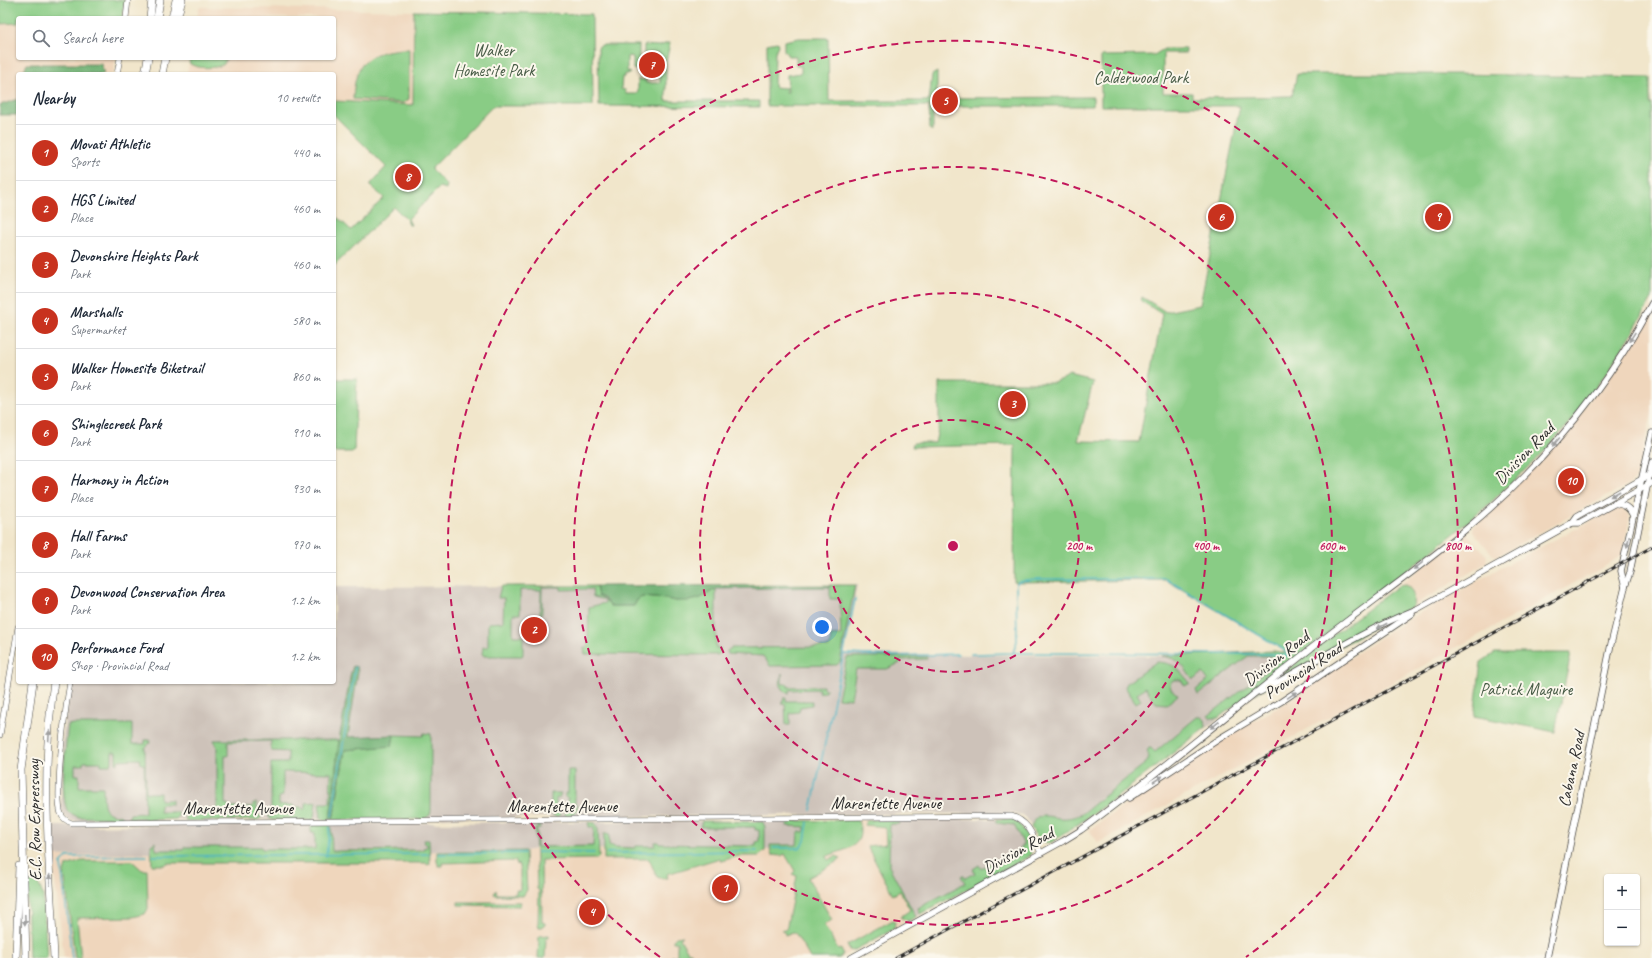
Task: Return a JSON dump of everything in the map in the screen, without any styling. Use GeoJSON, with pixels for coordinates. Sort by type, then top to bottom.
{"type":"FeatureCollection","features":[{"type":"Feature","properties":{"kind":"highway"},"geometry":{"type":"LineString","coordinates":[[150,16],[152,0]]}},
{"type":"Feature","properties":{"kind":"highway"},"geometry":{"type":"LineString","coordinates":[[157,16],[160,0]]}},
{"type":"Feature","properties":{"kind":"highway"},"geometry":{"type":"LineString","coordinates":[[172,16],[176,0]]}},
{"type":"Feature","properties":{"kind":"highway"},"geometry":{"type":"LineString","coordinates":[[178,16],[182,0]]}},
{"type":"Feature","properties":{"kind":"highway"},"geometry":{"type":"LineString","coordinates":[[144,72],[145,60]]}},
{"type":"Feature","properties":{"kind":"highway"},"geometry":{"type":"LineString","coordinates":[[144,72],[148,60]]}},
{"type":"Feature","properties":{"kind":"highway"},"geometry":{"type":"LineString","coordinates":[[163,71],[166,60]]}},
{"type":"Feature","properties":{"kind":"highway","name":"E.C. Row Expressway"},"geometry":{"type":"LineString","coordinates":[[26,958],[21,770],[33,684]]}},
{"type":"Feature","properties":{"kind":"highway","name":"E.C. Row Expressway"},"geometry":{"type":"LineString","coordinates":[[54,684],[46,775],[55,958]]}},
{"type":"Feature","properties":{"kind":"highway"},"geometry":{"type":"LineString","coordinates":[[16,958],[21,770]]}},
{"type":"Feature","properties":{"kind":"main road","name":"Division Road"},"geometry":{"type":"LineString","coordinates":[[851,958],[1081,830],[1102,815],[1245,700],[1467,529],[1529,471],[1573,421],[1606,378],[1644,319],[1652,303]]}},
{"type":"Feature","properties":{"kind":"main road","name":"Cabana Road"},"geometry":{"type":"LineString","coordinates":[[1625,587],[1622,571],[1652,433]]}},
{"type":"Feature","properties":{"kind":"main road","name":"Cabana Road"},"geometry":{"type":"LineString","coordinates":[[1547,958],[1611,644],[1630,572],[1650,484],[1652,462]]}},
{"type":"Feature","properties":{"kind":"main road","name":"Provincial Road"},"geometry":{"type":"LineString","coordinates":[[1245,700],[1366,634],[1417,609],[1572,522],[1577,516],[1650,474]]}},
{"type":"Feature","properties":{"kind":"main road","name":"Provincial Road"},"geometry":{"type":"LineString","coordinates":[[1572,522],[1579,523],[1650,484]]}},
{"type":"Feature","properties":{"kind":"main road"},"geometry":{"type":"LineString","coordinates":[[1613,503],[1624,505],[1631,511],[1633,516]]}},
{"type":"Feature","properties":{"kind":"main road","name":"Provincial Road"},"geometry":{"type":"LineString","coordinates":[[1102,815],[1222,737],[1282,702],[1417,609]]}},
{"type":"Feature","properties":{"kind":"main road"},"geometry":{"type":"LineString","coordinates":[[1360,649],[1361,643],[1366,634]]}},
{"type":"Feature","properties":{"kind":"street"},"geometry":{"type":"LineString","coordinates":[[126,16],[128,0]]}},
{"type":"Feature","properties":{"kind":"street"},"geometry":{"type":"LineString","coordinates":[[117,72],[120,60]]}},
{"type":"Feature","properties":{"kind":"street"},"geometry":{"type":"LineString","coordinates":[[0,735],[16,639]]}},
{"type":"Feature","properties":{"kind":"street","name":"Marentette Avenue"},"geometry":{"type":"LineString","coordinates":[[70,684],[63,721],[59,801],[61,814],[64,819],[72,824],[1012,816],[1021,819],[1026,824],[1042,853]]}},
{"type":"Feature","properties":{"kind":"shaded area"},"geometry":{"type":"Polygon","coordinates":[[[0,0],[125,0],[122,16],[16,16],[16,60],[116,60],[113,72],[16,72],[16,115],[0,115],[0,0]]]}},
{"type":"Feature","properties":{"kind":"shaded area"},"geometry":{"type":"Polygon","coordinates":[[[199,7],[414,11],[413,105],[336,101],[336,72],[187,72],[190,60],[336,60],[336,16],[197,16],[199,7]]]}},
{"type":"Feature","properties":{"kind":"shaded area"},"geometry":{"type":"Polygon","coordinates":[[[1652,306],[1652,413],[1637,477],[1631,483],[1497,556],[1493,555],[1473,531],[1473,527],[1578,417],[1652,306]]]}},
{"type":"Feature","properties":{"kind":"shaded area"},"geometry":{"type":"Polygon","coordinates":[[[1617,509],[1624,509],[1630,517],[1622,555],[1602,568],[1098,843],[1089,830],[1209,747],[1287,702],[1409,619],[1493,572],[1606,513],[1617,509]]]}},
{"type":"Feature","properties":{"kind":"shaded area"},"geometry":{"type":"Polygon","coordinates":[[[1463,534],[1467,534],[1487,556],[1486,563],[1413,606],[1414,596],[1398,586],[1463,534]]]}},
{"type":"Feature","properties":{"kind":"shaded area"},"geometry":{"type":"Polygon","coordinates":[[[857,585],[843,654],[1162,656],[1274,651],[1293,661],[1113,800],[1079,825],[1052,842],[1047,843],[1038,839],[1026,817],[1015,813],[73,821],[66,818],[62,810],[61,799],[63,734],[71,684],[336,684],[336,587],[857,585]]]}},
{"type":"Feature","properties":{"kind":"shaded area"},"geometry":{"type":"Polygon","coordinates":[[[890,819],[889,866],[916,917],[840,958],[64,958],[52,856],[152,853],[524,851],[536,849],[811,850],[815,820],[890,819]]]}},
{"type":"Feature","properties":{"kind":"shaded area"},"geometry":{"type":"Polygon","coordinates":[[[890,819],[1012,819],[1020,825],[1028,836],[1032,848],[1030,856],[916,917],[889,866],[890,819]]]}},
{"type":"Feature","properties":{"kind":"shaded area"},"geometry":{"type":"Polygon","coordinates":[[[815,820],[811,850],[536,849],[524,851],[152,853],[52,856],[51,826],[815,820]]]}},
{"type":"Feature","properties":{"kind":"green space"},"geometry":{"type":"Polygon","coordinates":[[[0,0],[125,0],[122,16],[16,16],[16,23],[0,24],[0,0]]]}},
{"type":"Feature","properties":{"kind":"green space","name":"Walker Homesite Park"},"geometry":{"type":"Polygon","coordinates":[[[414,11],[592,14],[593,106],[493,106],[431,169],[447,185],[446,189],[440,187],[408,219],[411,225],[409,225],[407,220],[394,207],[336,264],[336,220],[338,218],[351,230],[384,198],[370,185],[386,167],[336,117],[336,101],[413,105],[414,11]]]}},
{"type":"Feature","properties":{"kind":"green space"},"geometry":{"type":"Polygon","coordinates":[[[799,38],[828,38],[829,101],[929,101],[932,75],[937,72],[937,98],[1093,97],[1093,106],[933,106],[933,130],[930,130],[929,106],[767,106],[767,44],[777,42],[778,45],[775,52],[774,87],[786,88],[786,92],[788,92],[787,75],[801,73],[801,66],[796,66],[796,56],[788,56],[784,50],[784,41],[799,38]]]}},
{"type":"Feature","properties":{"kind":"green space"},"geometry":{"type":"Polygon","coordinates":[[[670,43],[666,62],[666,101],[759,101],[759,107],[599,106],[598,47],[602,45],[639,45],[639,71],[633,69],[633,57],[627,57],[627,71],[630,72],[630,74],[624,74],[624,77],[622,77],[621,89],[625,90],[626,94],[636,94],[638,92],[638,79],[646,80],[646,83],[660,83],[660,71],[658,71],[659,53],[650,53],[649,55],[645,55],[645,58],[648,59],[648,71],[644,71],[644,45],[660,46],[670,43]]]}},
{"type":"Feature","properties":{"kind":"green space"},"geometry":{"type":"Polygon","coordinates":[[[409,49],[409,99],[404,103],[353,99],[354,86],[357,76],[365,61],[380,53],[409,49]]]}},
{"type":"Feature","properties":{"kind":"green space","name":"Calderwood Park"},"geometry":{"type":"Polygon","coordinates":[[[1164,49],[1186,49],[1186,53],[1163,53],[1163,93],[1192,93],[1192,98],[1292,96],[1297,74],[1457,74],[1650,78],[1650,104],[1652,104],[1652,298],[1633,332],[1606,374],[1546,450],[1488,505],[1293,661],[1218,718],[1210,718],[1208,716],[1276,663],[1271,656],[1248,656],[1198,695],[1196,690],[1208,680],[1203,673],[1193,680],[1177,661],[1162,656],[1274,651],[1286,653],[1284,650],[1166,580],[1014,582],[1015,445],[912,447],[913,443],[935,443],[939,425],[939,383],[1054,383],[1069,376],[1093,382],[1078,441],[1139,442],[1162,314],[1141,301],[1142,297],[1166,312],[1200,305],[1240,106],[1101,106],[1101,56],[1154,55],[1164,49]]]}},
{"type":"Feature","properties":{"kind":"green space"},"geometry":{"type":"Polygon","coordinates":[[[190,60],[226,60],[221,66],[206,68],[189,63],[190,60]]]}},
{"type":"Feature","properties":{"kind":"green space"},"geometry":{"type":"Polygon","coordinates":[[[27,64],[101,64],[103,72],[23,72],[27,64]]]}},
{"type":"Feature","properties":{"kind":"green space"},"geometry":{"type":"Polygon","coordinates":[[[16,100],[16,115],[0,115],[0,105],[16,100]]]}},
{"type":"Feature","properties":{"kind":"green space"},"geometry":{"type":"Polygon","coordinates":[[[336,379],[357,379],[354,452],[336,452],[336,379]]]}},
{"type":"Feature","properties":{"kind":"green space"},"geometry":{"type":"Polygon","coordinates":[[[830,585],[855,585],[840,662],[837,665],[770,666],[763,656],[728,654],[727,651],[731,648],[830,647],[831,636],[841,635],[840,599],[830,599],[830,585]]]}},
{"type":"Feature","properties":{"kind":"green space"},"geometry":{"type":"Polygon","coordinates":[[[830,585],[830,587],[716,589],[698,599],[689,601],[642,597],[637,600],[634,606],[610,606],[604,598],[598,596],[596,586],[830,585]]]}},
{"type":"Feature","properties":{"kind":"green space"},"geometry":{"type":"Polygon","coordinates":[[[1405,585],[1412,591],[1413,606],[1255,694],[1398,586],[1405,585]]]}},
{"type":"Feature","properties":{"kind":"green space"},"geometry":{"type":"Polygon","coordinates":[[[501,586],[596,586],[597,592],[604,600],[593,597],[592,589],[561,590],[561,587],[542,587],[542,614],[540,614],[541,590],[520,590],[520,614],[513,614],[513,636],[523,636],[523,655],[484,656],[482,654],[483,647],[488,647],[488,623],[503,622],[504,598],[498,598],[501,586]]]}},
{"type":"Feature","properties":{"kind":"green space"},"geometry":{"type":"Polygon","coordinates":[[[716,589],[716,648],[720,648],[720,653],[718,655],[585,654],[584,647],[588,647],[589,607],[605,603],[605,601],[610,606],[634,606],[637,600],[642,597],[676,601],[698,599],[716,589]]]}},
{"type":"Feature","properties":{"kind":"green space","name":"Patrick Maguire"},"geometry":{"type":"Polygon","coordinates":[[[1495,653],[1571,653],[1555,732],[1474,716],[1481,662],[1495,653]]]}},
{"type":"Feature","properties":{"kind":"green space"},"geometry":{"type":"Polygon","coordinates":[[[847,657],[927,657],[927,659],[900,660],[900,663],[887,669],[856,669],[851,699],[838,698],[847,657]]]}},
{"type":"Feature","properties":{"kind":"green space"},"geometry":{"type":"Polygon","coordinates":[[[1156,662],[1172,665],[1190,683],[1185,686],[1181,680],[1173,680],[1170,684],[1171,689],[1178,695],[1167,704],[1156,703],[1145,687],[1137,694],[1141,700],[1136,703],[1125,687],[1127,683],[1156,662]]]}},
{"type":"Feature","properties":{"kind":"green space"},"geometry":{"type":"Polygon","coordinates":[[[353,666],[357,667],[358,672],[348,737],[394,735],[392,746],[345,750],[333,820],[330,820],[339,740],[353,666]]]}},
{"type":"Feature","properties":{"kind":"green space"},"geometry":{"type":"Polygon","coordinates":[[[782,673],[782,684],[788,684],[788,687],[823,686],[823,689],[827,689],[826,692],[819,693],[819,689],[789,690],[789,693],[785,692],[780,684],[782,673]]]}},
{"type":"Feature","properties":{"kind":"green space"},"geometry":{"type":"Polygon","coordinates":[[[784,698],[786,698],[786,701],[812,701],[812,705],[800,707],[799,712],[790,713],[790,725],[786,725],[785,704],[782,704],[784,698]]]}},
{"type":"Feature","properties":{"kind":"green space"},"geometry":{"type":"Polygon","coordinates":[[[1197,717],[1201,717],[1205,720],[1206,727],[1113,800],[1052,842],[1048,843],[1039,839],[1031,827],[1036,819],[1043,816],[1068,818],[1082,814],[1147,762],[1149,758],[1147,751],[1149,748],[1155,752],[1197,717]]]}},
{"type":"Feature","properties":{"kind":"green space"},"geometry":{"type":"Polygon","coordinates":[[[132,724],[132,744],[145,744],[145,740],[150,740],[150,743],[145,748],[146,793],[160,793],[160,800],[172,800],[172,804],[160,804],[160,812],[178,812],[178,817],[176,819],[145,820],[144,818],[129,818],[130,814],[145,813],[144,764],[141,764],[140,759],[118,760],[118,764],[116,763],[116,752],[112,752],[112,763],[110,765],[101,765],[101,762],[84,762],[82,765],[75,765],[75,775],[79,775],[79,787],[103,787],[106,810],[123,818],[78,817],[68,812],[65,805],[64,795],[64,770],[68,725],[132,724]]]}},
{"type":"Feature","properties":{"kind":"green space"},"geometry":{"type":"Polygon","coordinates":[[[424,733],[431,734],[430,815],[424,819],[333,820],[345,750],[392,746],[394,735],[423,736],[424,733]]]}},
{"type":"Feature","properties":{"kind":"green space"},"geometry":{"type":"Polygon","coordinates":[[[214,740],[339,740],[330,820],[323,820],[321,817],[319,803],[330,803],[331,773],[283,772],[283,796],[279,797],[279,805],[293,805],[293,807],[301,807],[304,810],[306,803],[316,802],[314,817],[313,820],[271,820],[268,815],[271,815],[271,763],[288,763],[288,752],[271,751],[271,741],[228,742],[228,756],[225,756],[225,804],[228,804],[229,808],[253,807],[253,803],[257,803],[257,815],[261,815],[261,818],[257,820],[186,821],[184,809],[189,811],[214,812],[215,809],[217,809],[217,748],[214,740]]]}},
{"type":"Feature","properties":{"kind":"green space"},"geometry":{"type":"Polygon","coordinates":[[[568,770],[575,770],[575,804],[578,805],[571,818],[567,818],[565,815],[565,809],[568,808],[568,798],[565,797],[565,793],[568,793],[568,770]]]}},
{"type":"Feature","properties":{"kind":"green space"},"geometry":{"type":"Polygon","coordinates":[[[551,793],[561,793],[559,798],[556,798],[556,808],[560,808],[560,815],[557,818],[551,814],[551,793]]]}},
{"type":"Feature","properties":{"kind":"green space"},"geometry":{"type":"Polygon","coordinates":[[[898,819],[899,824],[890,824],[889,866],[916,917],[908,921],[900,917],[910,910],[900,891],[893,895],[867,846],[886,844],[885,827],[864,825],[867,820],[898,819]]]}},
{"type":"Feature","properties":{"kind":"green space"},"geometry":{"type":"Polygon","coordinates":[[[996,819],[1012,819],[1020,825],[1028,836],[1032,848],[1030,856],[920,914],[918,908],[965,883],[961,876],[963,875],[965,878],[975,873],[973,869],[979,865],[981,869],[1006,855],[1008,860],[1022,852],[1020,848],[1024,845],[1014,825],[996,823],[996,819]]]}},
{"type":"Feature","properties":{"kind":"green space"},"geometry":{"type":"Polygon","coordinates":[[[857,820],[860,826],[860,832],[857,843],[848,849],[826,857],[828,860],[836,856],[841,858],[808,878],[832,920],[824,925],[838,950],[841,949],[843,954],[840,958],[810,958],[796,934],[793,932],[785,935],[782,931],[782,929],[786,930],[797,876],[792,874],[795,871],[785,854],[781,856],[772,855],[770,845],[797,845],[798,832],[804,832],[805,827],[787,826],[788,821],[857,820]]]}},
{"type":"Feature","properties":{"kind":"green space"},"geometry":{"type":"Polygon","coordinates":[[[702,821],[763,822],[765,827],[765,851],[759,856],[739,856],[721,861],[720,858],[667,874],[668,878],[657,877],[649,859],[604,859],[604,834],[609,834],[609,845],[614,847],[635,848],[636,846],[655,846],[655,842],[659,842],[660,844],[756,846],[756,842],[759,841],[759,830],[755,830],[755,827],[700,827],[702,821]]]}},
{"type":"Feature","properties":{"kind":"green space"},"geometry":{"type":"Polygon","coordinates":[[[588,822],[595,823],[598,829],[599,857],[597,859],[541,860],[542,922],[545,923],[545,925],[539,927],[539,890],[537,889],[535,829],[539,825],[540,829],[537,829],[537,847],[593,846],[594,827],[589,827],[588,822]]]}},
{"type":"Feature","properties":{"kind":"green space"},"geometry":{"type":"Polygon","coordinates":[[[313,824],[330,824],[332,851],[423,850],[423,848],[427,847],[427,844],[424,843],[423,840],[429,840],[430,864],[167,863],[165,865],[152,865],[151,845],[155,842],[156,850],[183,850],[184,847],[315,849],[315,833],[311,833],[311,826],[313,824]]]}},
{"type":"Feature","properties":{"kind":"green space"},"geometry":{"type":"Polygon","coordinates":[[[525,851],[527,890],[523,896],[494,894],[496,890],[497,894],[516,894],[516,890],[520,890],[520,865],[516,864],[516,861],[442,863],[442,866],[439,866],[437,862],[437,852],[525,851]]]}},
{"type":"Feature","properties":{"kind":"green space"},"geometry":{"type":"Polygon","coordinates":[[[82,861],[132,861],[142,870],[147,870],[148,909],[145,914],[133,917],[77,918],[81,958],[75,958],[64,872],[66,866],[82,861]]]}},
{"type":"Feature","properties":{"kind":"green space"},"geometry":{"type":"Polygon","coordinates":[[[35,881],[39,885],[43,895],[47,958],[29,958],[27,886],[30,882],[35,881]]]}},
{"type":"Feature","properties":{"kind":"green space"},"geometry":{"type":"Polygon","coordinates":[[[458,902],[521,902],[520,906],[458,905],[458,902]]]}},
{"type":"Feature","properties":{"kind":"green space"},"geometry":{"type":"Polygon","coordinates":[[[893,920],[895,923],[894,929],[853,951],[849,950],[847,945],[893,920]]]}},
{"type":"Feature","properties":{"kind":"green space"},"geometry":{"type":"Polygon","coordinates":[[[549,935],[549,938],[546,938],[545,958],[538,958],[539,936],[549,935]]]}},
{"type":"Feature","properties":{"kind":"green space"},"geometry":{"type":"Polygon","coordinates":[[[683,936],[680,939],[688,952],[691,952],[691,955],[672,958],[672,956],[677,956],[677,942],[673,942],[673,940],[676,937],[683,936]]]}},
{"type":"Feature","properties":{"kind":"waterway"},"geometry":{"type":"LineString","coordinates":[[971,654],[1013,653],[1017,641],[1016,584],[1019,581],[1035,579],[1166,579],[1284,650],[1289,656]]}},
{"type":"Feature","properties":{"kind":"waterway"},"geometry":{"type":"LineString","coordinates":[[811,810],[855,599]]}},
{"type":"Feature","properties":{"kind":"waterway"},"geometry":{"type":"LineString","coordinates":[[1014,653],[1272,654],[1288,656]]}},
{"type":"Feature","properties":{"kind":"waterway"},"geometry":{"type":"LineString","coordinates":[[845,654],[893,656],[958,654]]}},
{"type":"Feature","properties":{"kind":"waterway"},"geometry":{"type":"LineString","coordinates":[[332,816],[355,667]]}},
{"type":"Feature","properties":{"kind":"waterway"},"geometry":{"type":"LineString","coordinates":[[773,848],[800,848],[805,841],[808,822]]}},
{"type":"Feature","properties":{"kind":"waterway"},"geometry":{"type":"LineString","coordinates":[[326,856],[330,827]]}},
{"type":"Feature","properties":{"kind":"waterway"},"geometry":{"type":"LineString","coordinates":[[607,853],[757,851]]}},
{"type":"Feature","properties":{"kind":"waterway"},"geometry":{"type":"LineString","coordinates":[[537,852],[594,853]]}},
{"type":"Feature","properties":{"kind":"waterway"},"geometry":{"type":"LineString","coordinates":[[438,854],[524,853]]}},
{"type":"Feature","properties":{"kind":"waterway"},"geometry":{"type":"LineString","coordinates":[[153,856],[430,854]]}},
{"type":"Feature","properties":{"kind":"waterway"},"geometry":{"type":"LineString","coordinates":[[72,958],[61,864],[67,857],[147,856]]}},
{"type":"Feature","properties":{"kind":"railway"},"geometry":{"type":"LineString","coordinates":[[896,958],[1652,547]]}},
{"type":"Feature","properties":{"kind":"place","name":"Harmony in Action"},"geometry":{"type":"Point","coordinates":[652,65]}},
{"type":"Feature","properties":{"kind":"place","name":"Walker Homesite Biketrail"},"geometry":{"type":"Point","coordinates":[945,101]}},
{"type":"Feature","properties":{"kind":"place","name":"Hall Farms"},"geometry":{"type":"Point","coordinates":[408,177]}},
{"type":"Feature","properties":{"kind":"place","name":"Shinglecreek Park"},"geometry":{"type":"Point","coordinates":[1221,217]}},
{"type":"Feature","properties":{"kind":"place","name":"Devonwood Conservation Area"},"geometry":{"type":"Point","coordinates":[1438,217]}},
{"type":"Feature","properties":{"kind":"place","name":"Devonshire Heights Park"},"geometry":{"type":"Point","coordinates":[1013,404]}},
{"type":"Feature","properties":{"kind":"place","name":"Performance Ford"},"geometry":{"type":"Point","coordinates":[1571,481]}},
{"type":"Feature","properties":{"kind":"place","name":"HGS Limited"},"geometry":{"type":"Point","coordinates":[534,630]}},
{"type":"Feature","properties":{"kind":"place","name":"Movati Athletic"},"geometry":{"type":"Point","coordinates":[725,888]}},
{"type":"Feature","properties":{"kind":"place","name":"Marshalls"},"geometry":{"type":"Point","coordinates":[592,912]}}]}
